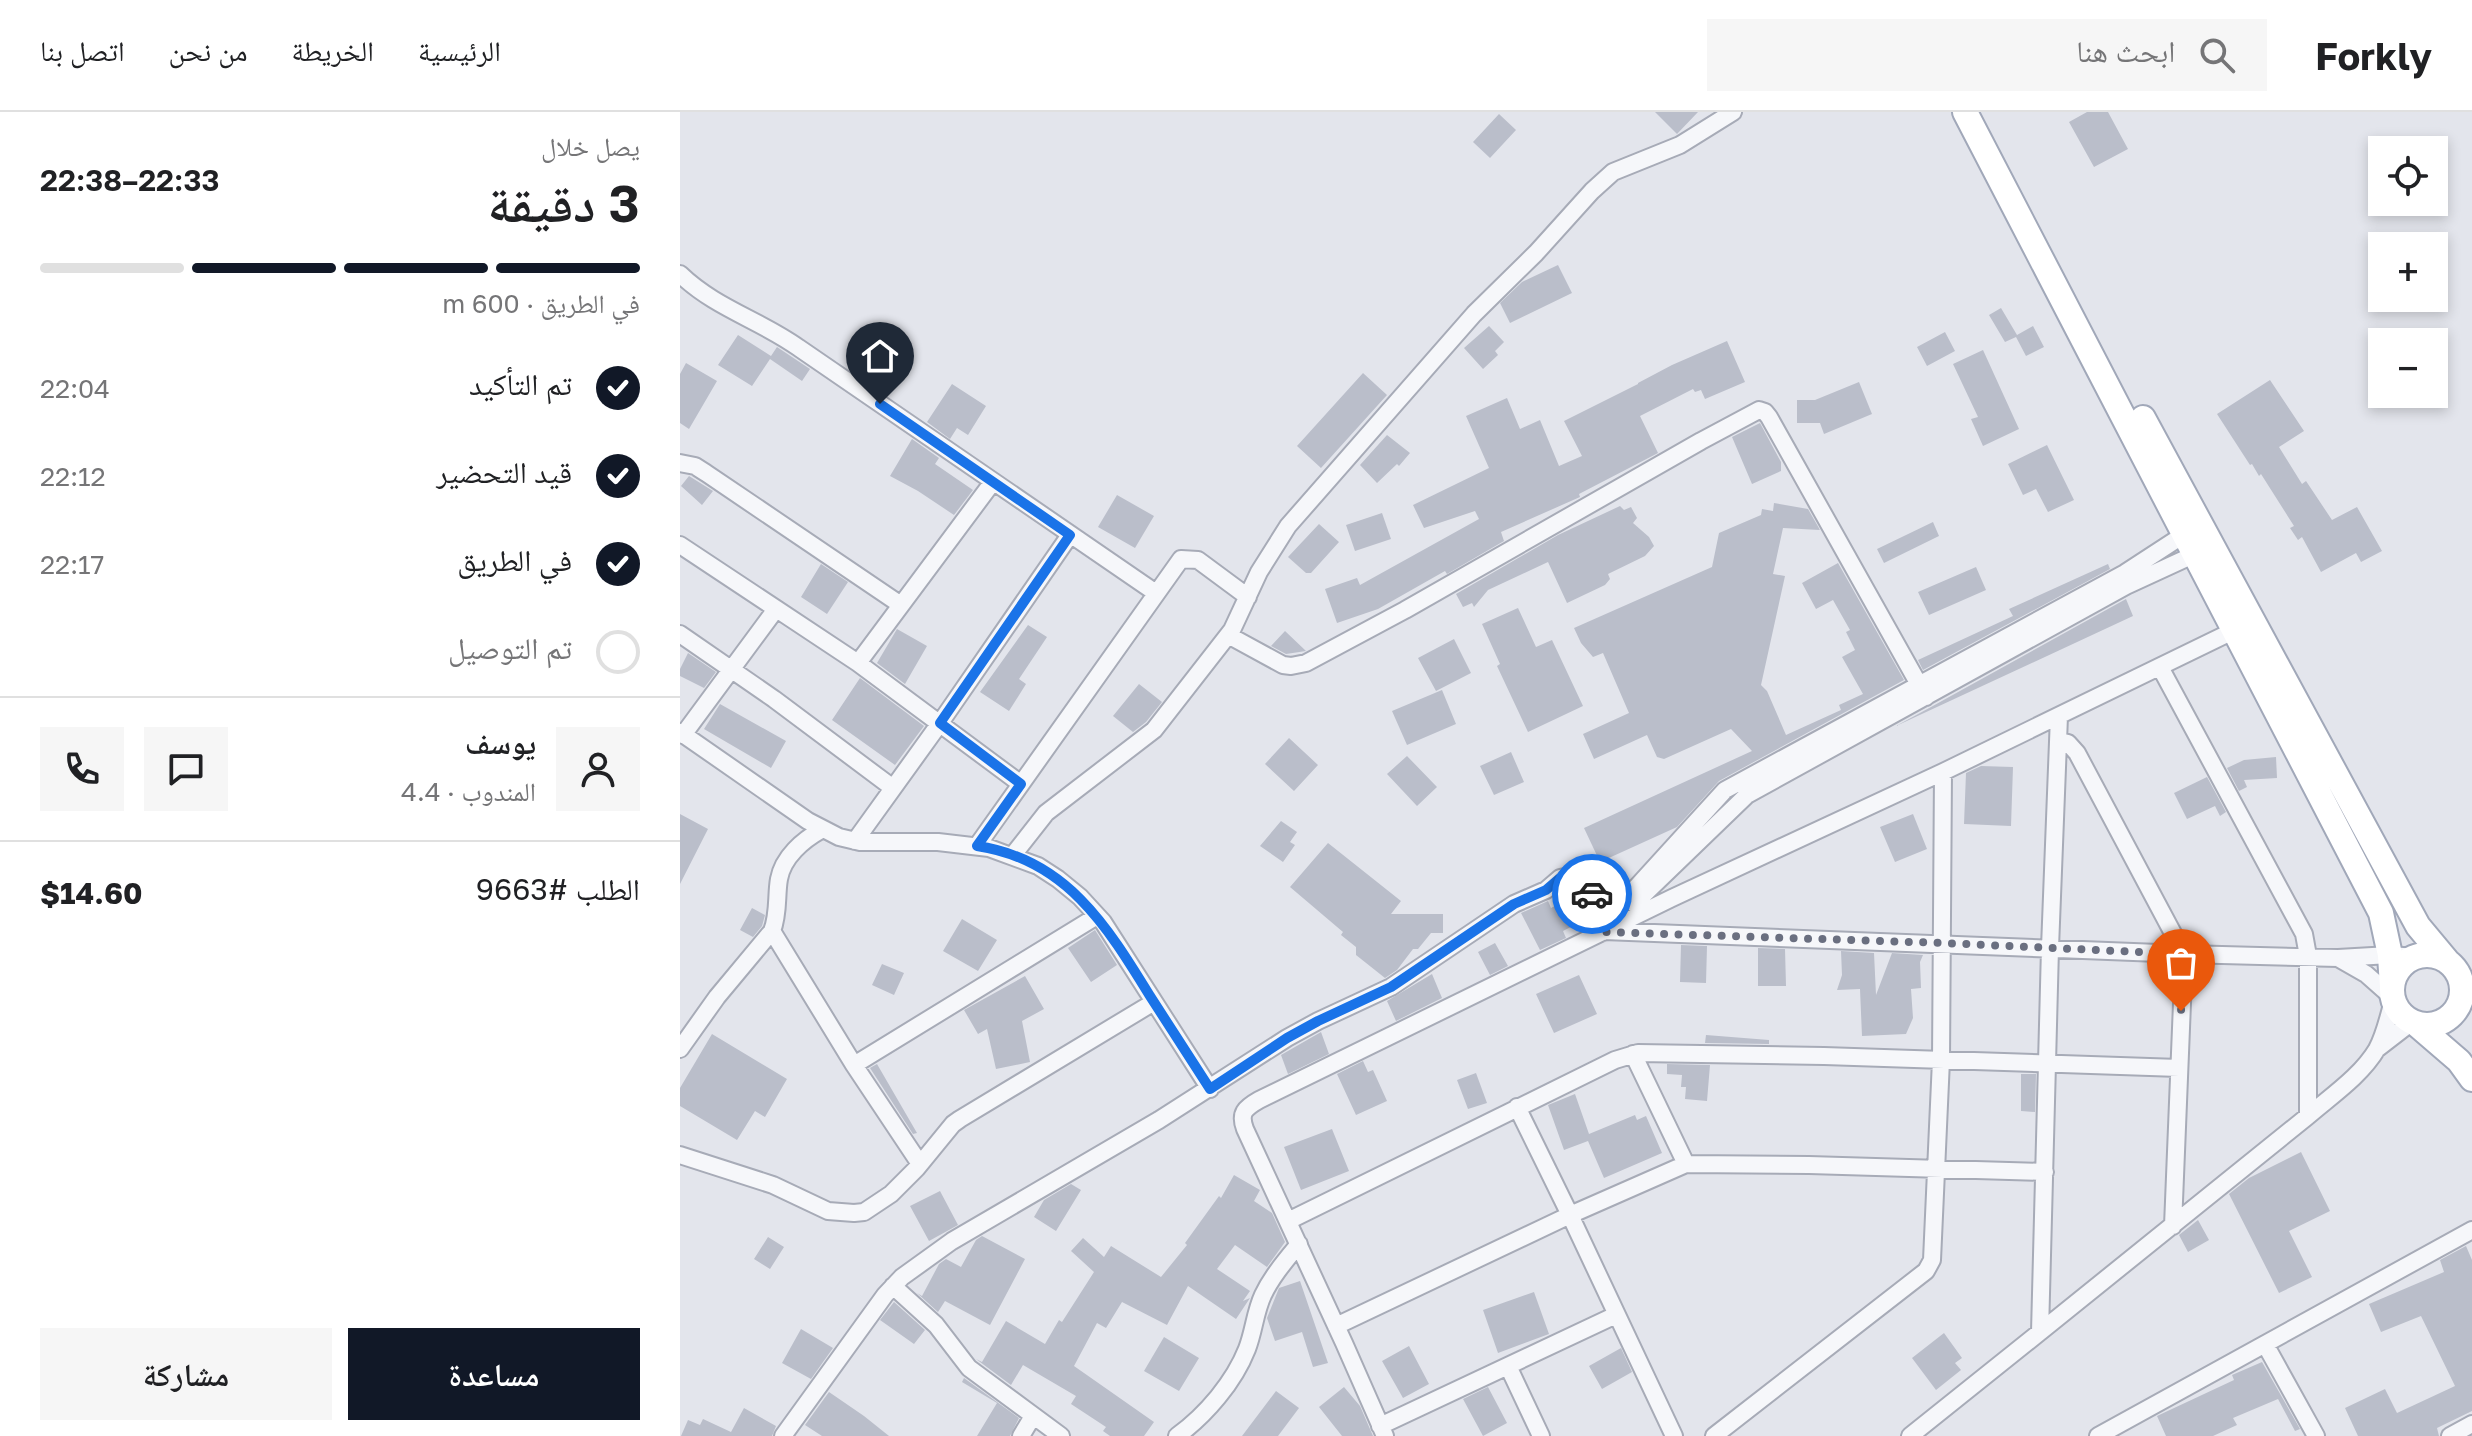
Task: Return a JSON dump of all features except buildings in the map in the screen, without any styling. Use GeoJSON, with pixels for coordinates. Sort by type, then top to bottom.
{"type":"FeatureCollection","features":[{"type":"Feature","properties":{"kind":"main road"},"geometry":{"type":"LineString","coordinates":[[1965,112],[2197,540],[2418,926],[2459,976],[2472,1027]]}},
{"type":"Feature","properties":{"kind":"main road"},"geometry":{"type":"LineString","coordinates":[[1983,112],[2197,540],[2235,630],[2381,913],[2390,955],[2392,995],[2400,1013],[2459,1061],[2472,1079]]}},
{"type":"Feature","properties":{"kind":"main road"},"geometry":{"type":"LineString","coordinates":[[2392,995],[2398,970],[2405,963],[2416,957],[2431,955],[2448,962]]}},
{"type":"Feature","properties":{"kind":"main road"},"geometry":{"type":"LineString","coordinates":[[2414,1023],[2429,1025],[2445,1021],[2457,1009],[2462,993]]}},
{"type":"Feature","properties":{"kind":"street"},"geometry":{"type":"LineString","coordinates":[[1013,855],[1046,813],[1154,730],[1239,619],[1270,552],[1288,526],[1474,314],[1600,183],[1621,168],[1692,138],[1733,112]]}},
{"type":"Feature","properties":{"kind":"street"},"geometry":{"type":"LineString","coordinates":[[680,274],[706,297],[795,345],[1156,593]]}},
{"type":"Feature","properties":{"kind":"street"},"geometry":{"type":"LineString","coordinates":[[1228,635],[1283,665],[1306,663],[1759,410],[1769,417],[1923,692]]}},
{"type":"Feature","properties":{"kind":"street"},"geometry":{"type":"LineString","coordinates":[[680,463],[695,466],[706,473],[901,605]]}},
{"type":"Feature","properties":{"kind":"street"},"geometry":{"type":"LineString","coordinates":[[858,663],[992,483]]}},
{"type":"Feature","properties":{"kind":"street"},"geometry":{"type":"LineString","coordinates":[[855,841],[1070,535]]}},
{"type":"Feature","properties":{"kind":"street"},"geometry":{"type":"LineString","coordinates":[[1923,692],[2027,624],[2197,540]]}},
{"type":"Feature","properties":{"kind":"street"},"geometry":{"type":"LineString","coordinates":[[1605,931],[1613,913],[1725,790],[1743,788],[2126,586],[2197,540]]}},
{"type":"Feature","properties":{"kind":"street"},"geometry":{"type":"LineString","coordinates":[[680,545],[858,663],[1021,784]]}},
{"type":"Feature","properties":{"kind":"street"},"geometry":{"type":"LineString","coordinates":[[977,846],[1179,561],[1188,558],[1198,560],[1248,597]]}},
{"type":"Feature","properties":{"kind":"street"},"geometry":{"type":"LineString","coordinates":[[776,609],[682,734],[821,830],[855,841],[977,846],[1013,855],[1058,879],[1080,897],[1121,949],[1210,1089]]}},
{"type":"Feature","properties":{"kind":"street"},"geometry":{"type":"LineString","coordinates":[[1616,1315],[1382,1431],[1243,1123],[1242,1113],[1272,1094],[1605,931],[2235,630]]}},
{"type":"Feature","properties":{"kind":"street"},"geometry":{"type":"LineString","coordinates":[[680,634],[893,788]]}},
{"type":"Feature","properties":{"kind":"street"},"geometry":{"type":"LineString","coordinates":[[2160,667],[2300,926],[2308,956],[2308,1116]]}},
{"type":"Feature","properties":{"kind":"street"},"geometry":{"type":"LineString","coordinates":[[2040,1332],[2059,716]]}},
{"type":"Feature","properties":{"kind":"street"},"geometry":{"type":"LineString","coordinates":[[2059,741],[2068,743],[2077,753],[2184,954],[2173,1226]]}},
{"type":"Feature","properties":{"kind":"street"},"geometry":{"type":"LineString","coordinates":[[1714,1436],[1926,1271],[1934,1253],[1941,1060],[1943,772]]}},
{"type":"Feature","properties":{"kind":"street"},"geometry":{"type":"LineString","coordinates":[[680,1049],[717,997],[772,931],[782,869],[802,843],[821,830]]}},
{"type":"Feature","properties":{"kind":"street"},"geometry":{"type":"LineString","coordinates":[[783,1436],[857,1331],[893,1286],[952,1241],[1098,1157],[1287,1038],[1391,987],[1499,913],[1546,890],[1560,878],[1579,874],[1598,906],[1600,928],[1605,931],[2184,954],[2416,957]]}},
{"type":"Feature","properties":{"kind":"street"},"geometry":{"type":"LineString","coordinates":[[854,1065],[1097,916]]}},
{"type":"Feature","properties":{"kind":"street"},"geometry":{"type":"LineString","coordinates":[[772,931],[854,1065],[920,1164]]}},
{"type":"Feature","properties":{"kind":"street"},"geometry":{"type":"LineString","coordinates":[[2338,958],[2366,974],[2392,995],[2376,1050]]}},
{"type":"Feature","properties":{"kind":"street"},"geometry":{"type":"LineString","coordinates":[[680,1155],[773,1185],[828,1211],[844,1214],[864,1212],[891,1194],[960,1119],[1154,1002]]}},
{"type":"Feature","properties":{"kind":"street"},"geometry":{"type":"LineString","coordinates":[[1910,1436],[2308,1116],[2354,1076],[2376,1050],[2414,1023]]}},
{"type":"Feature","properties":{"kind":"street"},"geometry":{"type":"LineString","coordinates":[[1288,1221],[1517,1107],[1633,1054],[1655,1051],[2179,1068]]}},
{"type":"Feature","properties":{"kind":"street"},"geometry":{"type":"LineString","coordinates":[[1633,1054],[1686,1164]]}},
{"type":"Feature","properties":{"kind":"street"},"geometry":{"type":"LineString","coordinates":[[1517,1107],[1674,1436]]}},
{"type":"Feature","properties":{"kind":"street"},"geometry":{"type":"LineString","coordinates":[[1336,1326],[1570,1215],[1686,1164],[2045,1172]]}},
{"type":"Feature","properties":{"kind":"street"},"geometry":{"type":"LineString","coordinates":[[2098,1436],[2472,1230]]}},
{"type":"Feature","properties":{"kind":"street"},"geometry":{"type":"LineString","coordinates":[[1177,1436],[1205,1411],[1238,1367],[1247,1349],[1261,1298],[1277,1271],[1299,1244]]}},
{"type":"Feature","properties":{"kind":"street"},"geometry":{"type":"LineString","coordinates":[[893,1286],[936,1325],[969,1368],[1061,1436]]}},
{"type":"Feature","properties":{"kind":"street"},"geometry":{"type":"LineString","coordinates":[[2265,1344],[2316,1436]]}},
{"type":"Feature","properties":{"kind":"street"},"geometry":{"type":"LineString","coordinates":[[1508,1366],[1541,1436]]}},
{"type":"Feature","properties":{"kind":"street"},"geometry":{"type":"LineString","coordinates":[[1021,1436],[1033,1416]]}},
{"type":"Feature","properties":{"kind":"street"},"geometry":{"type":"LineString","coordinates":[[2450,1436],[2472,1424]]}},
{"type":"Feature","properties":{"kind":"way so far"},"geometry":{"type":"LineString","coordinates":[[1592,894],[1598,906],[1603,932],[2184,954],[2181,1011]]}},
{"type":"Feature","properties":{"kind":"route"},"geometry":{"type":"LineString","coordinates":[[880,404],[1070,535],[940,723],[1021,784],[977,846],[1013,855],[1038,866],[1080,897],[1103,922],[1210,1089],[1287,1038],[1391,987],[1499,913],[1546,890],[1560,878],[1579,874],[1592,894]]}}]}
